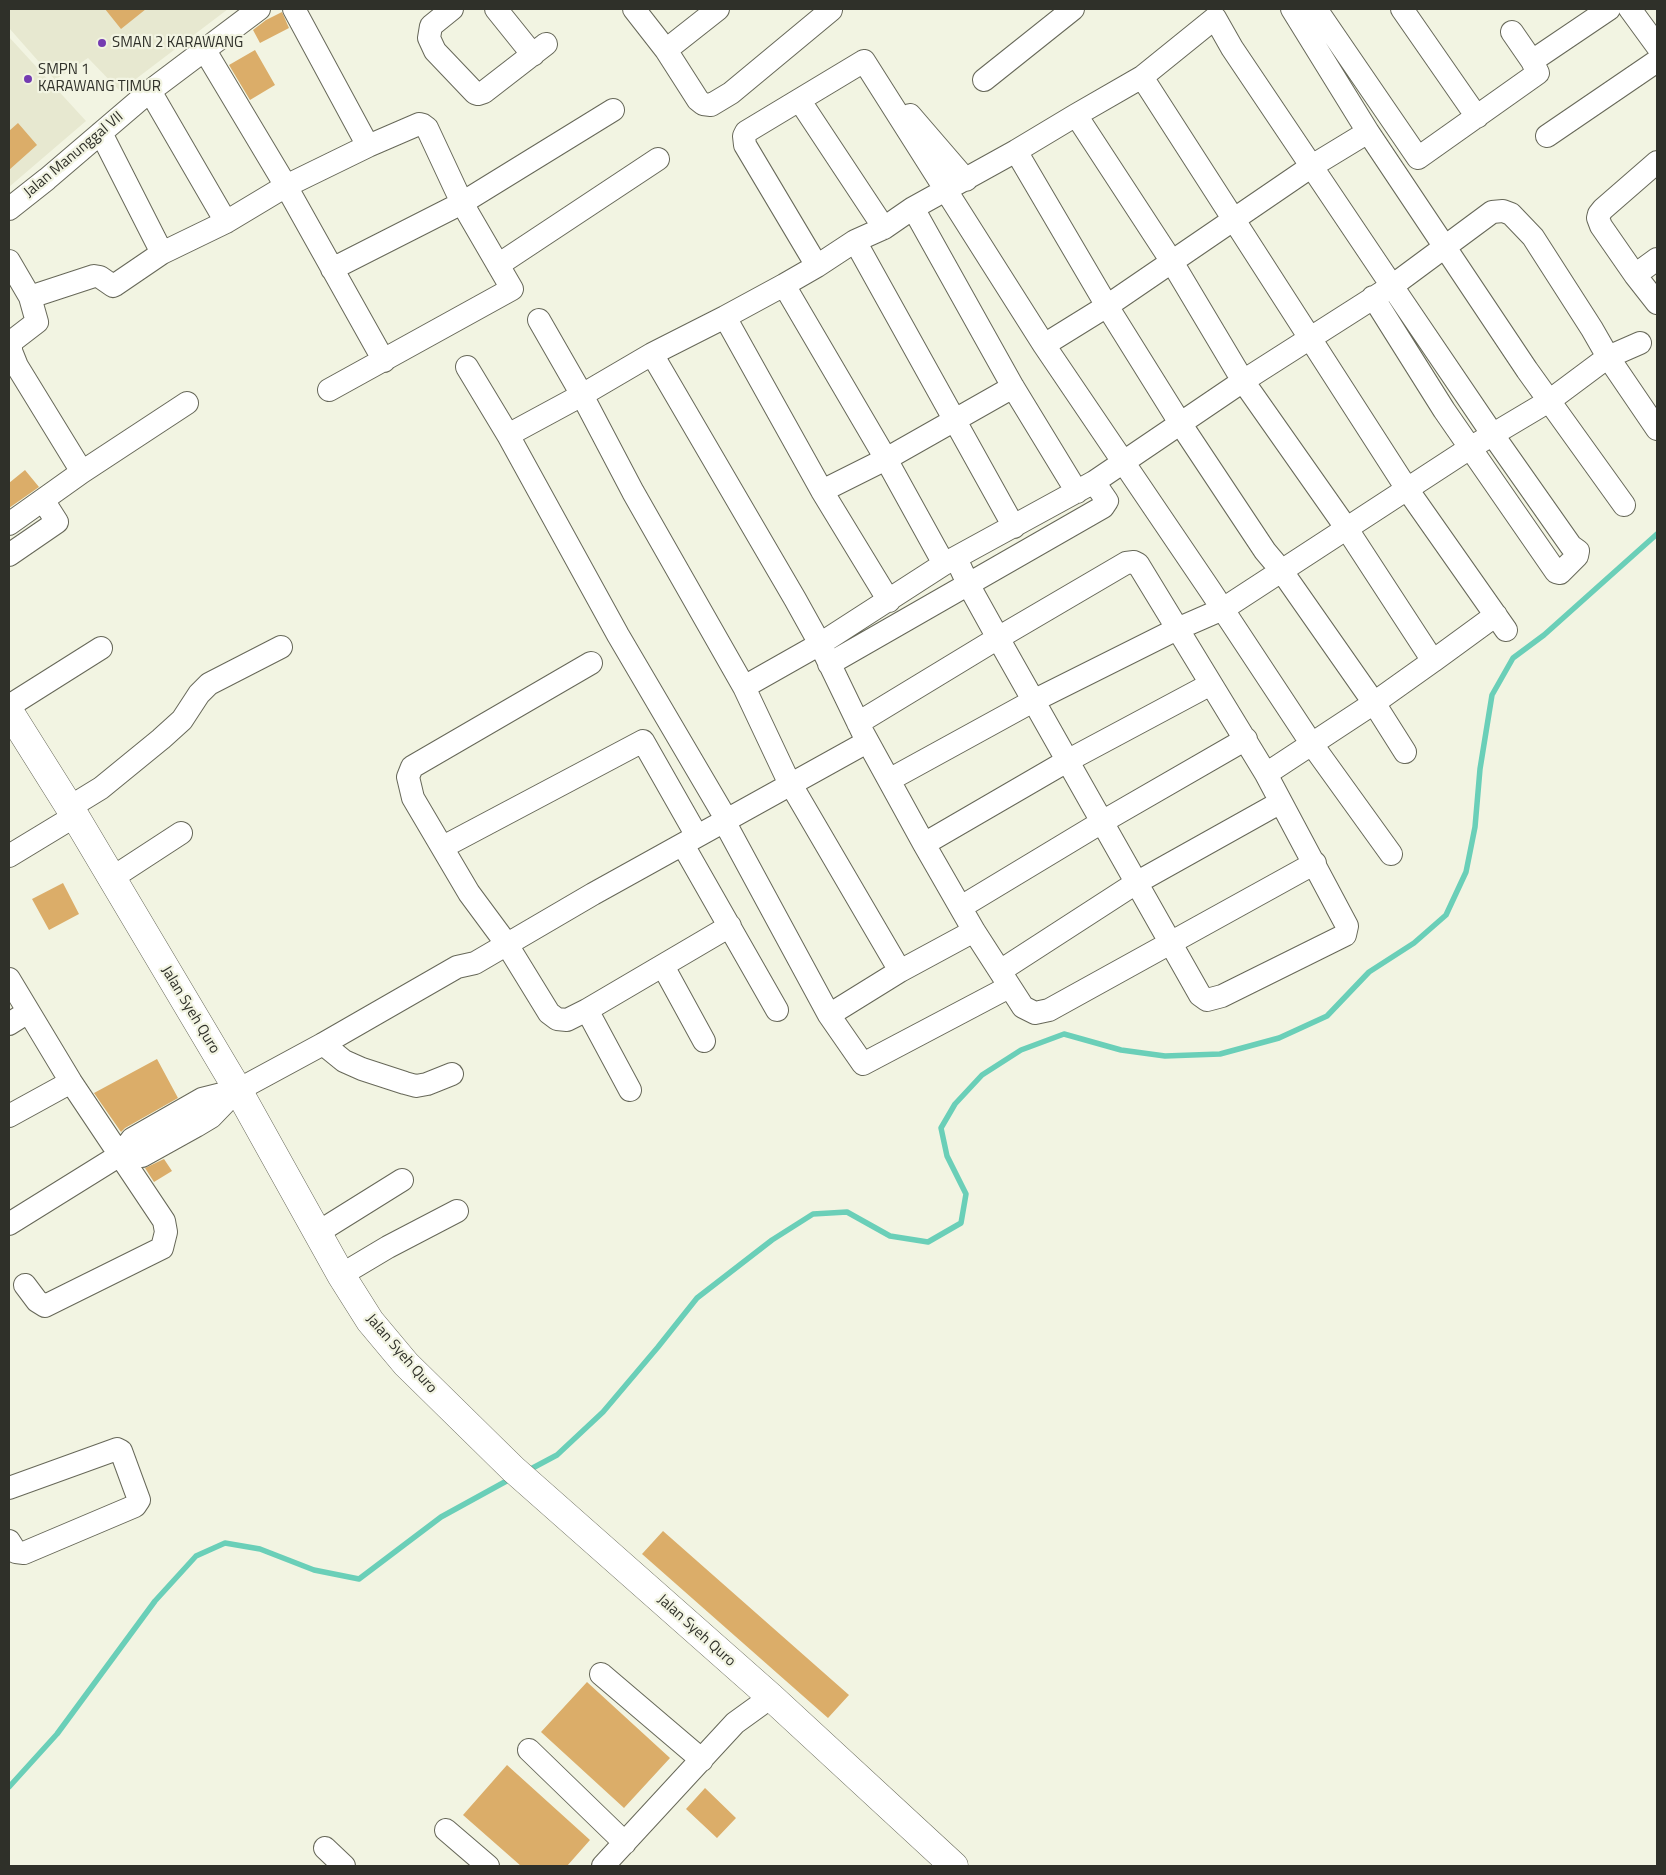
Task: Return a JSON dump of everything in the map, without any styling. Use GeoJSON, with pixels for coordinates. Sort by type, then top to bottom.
{"type":"FeatureCollection","features":[{"type":"Feature","properties":{"kind":"main road","name":"Jalan Syeh Quro"},"geometry":{"type":"LineString","coordinates":[[9,711],[73,812],[238,1090],[317,1233],[370,1322],[406,1364],[513,1469],[771,1697],[954,1866]]}},
{"type":"Feature","properties":{"kind":"street","name":"Jalan Manunggal VII"},"geometry":{"type":"LineString","coordinates":[[9,209],[150,91],[259,9]]}},
{"type":"Feature","properties":{"kind":"street"},"geometry":{"type":"LineString","coordinates":[[294,9],[368,146]]}},
{"type":"Feature","properties":{"kind":"street"},"geometry":{"type":"LineString","coordinates":[[452,9],[431,26],[429,38],[435,51],[478,94],[484,92],[539,50],[496,9]]}},
{"type":"Feature","properties":{"kind":"street"},"geometry":{"type":"LineString","coordinates":[[634,9],[666,50],[698,100],[703,104],[711,105],[731,93],[830,9]]}},
{"type":"Feature","properties":{"kind":"street"},"geometry":{"type":"LineString","coordinates":[[666,50],[718,9]]}},
{"type":"Feature","properties":{"kind":"street"},"geometry":{"type":"LineString","coordinates":[[1292,9],[1368,132],[1549,401],[1624,505]]}},
{"type":"Feature","properties":{"kind":"street"},"geometry":{"type":"LineString","coordinates":[[1317,9],[1418,158],[1538,73],[1512,32]]}},
{"type":"Feature","properties":{"kind":"street"},"geometry":{"type":"LineString","coordinates":[[1402,9],[1476,117]]}},
{"type":"Feature","properties":{"kind":"street"},"geometry":{"type":"LineString","coordinates":[[1532,61],[1609,9]]}},
{"type":"Feature","properties":{"kind":"street"},"geometry":{"type":"LineString","coordinates":[[1630,9],[1657,46]]}},
{"type":"Feature","properties":{"kind":"street"},"geometry":{"type":"LineString","coordinates":[[984,80],[1061,12]]}},
{"type":"Feature","properties":{"kind":"street"},"geometry":{"type":"LineString","coordinates":[[508,435],[652,354],[784,285],[855,241],[884,228],[912,208],[1016,152],[1142,77],[1221,14],[1232,48],[1493,436],[1571,546],[1578,551],[1577,556],[1560,573],[1552,568],[1470,448],[1372,297]]}},
{"type":"Feature","properties":{"kind":"street"},"geometry":{"type":"LineString","coordinates":[[204,49],[286,186],[384,361]]}},
{"type":"Feature","properties":{"kind":"street"},"geometry":{"type":"LineString","coordinates":[[817,266],[744,142],[746,132],[864,61]]}},
{"type":"Feature","properties":{"kind":"street"},"geometry":{"type":"LineString","coordinates":[[864,61],[966,180]]}},
{"type":"Feature","properties":{"kind":"street"},"geometry":{"type":"LineString","coordinates":[[864,61],[1044,345],[1223,609],[1311,743],[1391,854]]}},
{"type":"Feature","properties":{"kind":"street"},"geometry":{"type":"LineString","coordinates":[[1547,136],[1657,61]]}},
{"type":"Feature","properties":{"kind":"street"},"geometry":{"type":"LineString","coordinates":[[1142,77],[1407,489],[1501,622],[1433,661],[1374,703],[1266,774]]}},
{"type":"Feature","properties":{"kind":"street"},"geometry":{"type":"LineString","coordinates":[[150,91],[226,222]]}},
{"type":"Feature","properties":{"kind":"street"},"geometry":{"type":"LineString","coordinates":[[800,101],[884,228]]}},
{"type":"Feature","properties":{"kind":"street"},"geometry":{"type":"LineString","coordinates":[[332,269],[462,203],[613,110]]}},
{"type":"Feature","properties":{"kind":"street"},"geometry":{"type":"LineString","coordinates":[[1076,115],[1172,262],[1243,381],[1347,529],[1433,661]]}},
{"type":"Feature","properties":{"kind":"street"},"geometry":{"type":"LineString","coordinates":[[30,298],[94,276],[100,277],[113,286],[116,285],[162,253],[226,222],[286,186],[368,146],[419,124],[423,125],[427,128],[462,203],[512,289],[329,390]]}},
{"type":"Feature","properties":{"kind":"street"},"geometry":{"type":"LineString","coordinates":[[1044,345],[1107,306],[1312,166],[1368,132]]}},
{"type":"Feature","properties":{"kind":"street"},"geometry":{"type":"LineString","coordinates":[[101,133],[162,253]]}},
{"type":"Feature","properties":{"kind":"street"},"geometry":{"type":"LineString","coordinates":[[1016,152],[1107,306],[1180,423],[1266,551],[1374,703],[1405,752]]}},
{"type":"Feature","properties":{"kind":"street"},"geometry":{"type":"LineString","coordinates":[[498,265],[658,159]]}},
{"type":"Feature","properties":{"kind":"street"},"geometry":{"type":"LineString","coordinates":[[1657,162],[1599,214],[1601,226],[1657,303]]}},
{"type":"Feature","properties":{"kind":"street"},"geometry":{"type":"LineString","coordinates":[[829,664],[1103,507],[1106,501],[1086,487],[1012,387],[912,208]]}},
{"type":"Feature","properties":{"kind":"street"},"geometry":{"type":"LineString","coordinates":[[744,687],[820,644],[950,561],[1086,487],[1124,463],[1243,381],[1392,286],[1492,212],[1503,211],[1511,214],[1533,238],[1608,357],[1657,429]]}},
{"type":"Feature","properties":{"kind":"street"},"geometry":{"type":"LineString","coordinates":[[855,241],[1014,527]]}},
{"type":"Feature","properties":{"kind":"street"},"geometry":{"type":"LineString","coordinates":[[1635,275],[1657,259]]}},
{"type":"Feature","properties":{"kind":"street"},"geometry":{"type":"LineString","coordinates":[[9,261],[30,298],[37,322],[11,342],[11,351],[17,366],[82,472]]}},
{"type":"Feature","properties":{"kind":"street"},"geometry":{"type":"LineString","coordinates":[[9,1224],[120,1155],[132,1139],[202,1099],[238,1090],[323,1044],[457,967],[474,963],[502,938],[692,836],[723,816],[789,780],[863,732],[998,638],[1126,563],[1134,562],[1142,568],[1177,629],[1246,738],[1315,863],[1347,926],[1343,937],[1222,996],[1207,1000],[1200,995],[1169,942],[1033,701],[998,638],[968,584],[950,561],[886,459],[784,285]]}},
{"type":"Feature","properties":{"kind":"street"},"geometry":{"type":"LineString","coordinates":[[725,317],[822,491],[888,601]]}},
{"type":"Feature","properties":{"kind":"street"},"geometry":{"type":"LineString","coordinates":[[539,320],[582,395],[633,492],[744,687],[789,780],[900,971]]}},
{"type":"Feature","properties":{"kind":"street"},"geometry":{"type":"LineString","coordinates":[[889,780],[1033,701],[1177,629],[1223,609],[1470,448],[1549,401],[1608,357],[1640,342]]}},
{"type":"Feature","properties":{"kind":"street"},"geometry":{"type":"LineString","coordinates":[[652,354],[820,644],[863,732],[924,844],[974,930],[1023,1007],[1035,1013],[1049,1010],[1315,863]]}},
{"type":"Feature","properties":{"kind":"street"},"geometry":{"type":"LineString","coordinates":[[467,367],[508,435],[618,636],[723,816],[830,1015],[863,1064],[1004,979],[1136,882],[1280,802]]}},
{"type":"Feature","properties":{"kind":"street"},"geometry":{"type":"LineString","coordinates":[[822,491],[886,459],[1012,387]]}},
{"type":"Feature","properties":{"kind":"street"},"geometry":{"type":"LineString","coordinates":[[9,524],[82,472],[187,403]]}},
{"type":"Feature","properties":{"kind":"street"},"geometry":{"type":"LineString","coordinates":[[9,555],[57,522],[43,500]]}},
{"type":"Feature","properties":{"kind":"street"},"geometry":{"type":"LineString","coordinates":[[9,856],[73,812],[161,739],[182,720],[199,694],[209,684],[281,647]]}},
{"type":"Feature","properties":{"kind":"street"},"geometry":{"type":"LineString","coordinates":[[9,706],[101,648]]}},
{"type":"Feature","properties":{"kind":"street"},"geometry":{"type":"LineString","coordinates":[[591,663],[412,767],[408,777],[413,798],[469,893],[502,938],[549,1013],[557,1019],[568,1020],[587,1010],[730,926]]}},
{"type":"Feature","properties":{"kind":"street"},"geometry":{"type":"LineString","coordinates":[[924,844],[1067,761],[1211,684]]}},
{"type":"Feature","properties":{"kind":"street"},"geometry":{"type":"LineString","coordinates":[[961,907],[1246,738]]}},
{"type":"Feature","properties":{"kind":"street"},"geometry":{"type":"LineString","coordinates":[[443,847],[643,741],[692,836],[730,926],[777,1010]]}},
{"type":"Feature","properties":{"kind":"street"},"geometry":{"type":"LineString","coordinates":[[112,878],[181,833]]}},
{"type":"Feature","properties":{"kind":"street"},"geometry":{"type":"LineString","coordinates":[[830,1015],[900,971],[974,930]]}},
{"type":"Feature","properties":{"kind":"street"},"geometry":{"type":"LineString","coordinates":[[663,966],[704,1041]]}},
{"type":"Feature","properties":{"kind":"street"},"geometry":{"type":"LineString","coordinates":[[9,979],[71,1082],[164,1221],[166,1232],[162,1248],[45,1306],[37,1301],[25,1285]]}},
{"type":"Feature","properties":{"kind":"street"},"geometry":{"type":"LineString","coordinates":[[587,1010],[630,1090]]}},
{"type":"Feature","properties":{"kind":"street"},"geometry":{"type":"LineString","coordinates":[[9,1024],[28,1012]]}},
{"type":"Feature","properties":{"kind":"street"},"geometry":{"type":"LineString","coordinates":[[323,1044],[344,1061],[362,1070],[416,1086],[427,1084],[452,1074]]}},
{"type":"Feature","properties":{"kind":"street"},"geometry":{"type":"LineString","coordinates":[[9,1116],[71,1082]]}},
{"type":"Feature","properties":{"kind":"street"},"geometry":{"type":"LineString","coordinates":[[317,1233],[402,1180]]}},
{"type":"Feature","properties":{"kind":"street"},"geometry":{"type":"LineString","coordinates":[[341,1275],[388,1247],[457,1211]]}},
{"type":"Feature","properties":{"kind":"street"},"geometry":{"type":"LineString","coordinates":[[9,1488],[117,1449],[121,1451],[139,1500],[135,1506],[24,1553],[16,1552],[9,1541]]}},
{"type":"Feature","properties":{"kind":"street"},"geometry":{"type":"LineString","coordinates":[[601,1674],[702,1760]]}},
{"type":"Feature","properties":{"kind":"street"},"geometry":{"type":"LineString","coordinates":[[603,1866],[736,1723],[771,1697]]}},
{"type":"Feature","properties":{"kind":"street"},"geometry":{"type":"LineString","coordinates":[[529,1750],[625,1843]]}},
{"type":"Feature","properties":{"kind":"street"},"geometry":{"type":"LineString","coordinates":[[446,1830],[488,1866]]}},
{"type":"Feature","properties":{"kind":"street"},"geometry":{"type":"LineString","coordinates":[[325,1848],[344,1866]]}},
{"type":"Feature","properties":{"kind":"shaded area","name":"SMAN 2 KARAWANG"},"geometry":{"type":"Polygon","coordinates":[[[9,9],[228,9],[120,91],[88,58],[55,80],[9,28],[9,9]]]}},
{"type":"Feature","properties":{"kind":"shaded area","name":"SMPN 1 KARAWANG TIMUR"},"geometry":{"type":"Polygon","coordinates":[[[9,37],[86,121],[9,187],[9,37]]]}},
{"type":"Feature","properties":{"kind":"building"},"geometry":{"type":"Polygon","coordinates":[[[105,9],[146,9],[121,29],[105,9]]]}},
{"type":"Feature","properties":{"kind":"building"},"geometry":{"type":"Polygon","coordinates":[[[282,12],[289,28],[260,43],[253,30],[266,20],[282,12]]]}},
{"type":"Feature","properties":{"kind":"building"},"geometry":{"type":"Polygon","coordinates":[[[255,50],[275,85],[250,100],[229,65],[255,50]]]}},
{"type":"Feature","properties":{"kind":"building"},"geometry":{"type":"Polygon","coordinates":[[[18,123],[37,145],[9,170],[9,131],[18,123]]]}},
{"type":"Feature","properties":{"kind":"building"},"geometry":{"type":"Polygon","coordinates":[[[25,470],[39,487],[9,508],[9,483],[25,470]]]}},
{"type":"Feature","properties":{"kind":"building"},"geometry":{"type":"Polygon","coordinates":[[[63,883],[79,914],[49,930],[32,899],[63,883]]]}},
{"type":"Feature","properties":{"kind":"building"},"geometry":{"type":"Polygon","coordinates":[[[157,1059],[178,1098],[121,1132],[94,1093],[157,1059]]]}},
{"type":"Feature","properties":{"kind":"building"},"geometry":{"type":"Polygon","coordinates":[[[164,1159],[172,1171],[154,1182],[145,1168],[164,1159]]]}},
{"type":"Feature","properties":{"kind":"building"},"geometry":{"type":"Polygon","coordinates":[[[663,1531],[849,1695],[828,1718],[642,1554],[663,1531]]]}},
{"type":"Feature","properties":{"kind":"building"},"geometry":{"type":"Polygon","coordinates":[[[587,1682],[670,1758],[624,1808],[541,1732],[587,1682]]]}},
{"type":"Feature","properties":{"kind":"building"},"geometry":{"type":"Polygon","coordinates":[[[507,1765],[590,1840],[567,1866],[521,1866],[463,1815],[507,1765]]]}},
{"type":"Feature","properties":{"kind":"building"},"geometry":{"type":"Polygon","coordinates":[[[705,1788],[736,1818],[717,1838],[686,1809],[705,1788]]]}},
{"type":"Feature","properties":{"kind":"waterway"},"geometry":{"type":"LineString","coordinates":[[527,1471],[557,1455],[603,1412],[697,1298],[772,1240],[813,1214],[847,1212],[890,1236],[928,1242],[961,1223],[966,1194],[947,1156],[941,1128],[955,1104],[982,1075],[1021,1050],[1064,1034],[1121,1050],[1165,1056],[1220,1054],[1279,1038],[1327,1016],[1369,972],[1414,943],[1446,915],[1466,872],[1475,827],[1480,769],[1492,695],[1513,658],[1544,635],[1657,534]]}},
{"type":"Feature","properties":{"kind":"waterway"},"geometry":{"type":"LineString","coordinates":[[9,1787],[57,1734],[155,1601],[196,1556],[225,1543],[260,1549],[314,1570],[359,1579],[441,1517],[512,1478]]}},
{"type":"Feature","properties":{"kind":"place","name":"SMAN 2 KARAWANG"},"geometry":{"type":"Point","coordinates":[102,43]}},
{"type":"Feature","properties":{"kind":"place","name":"SMPN 1 KARAWANG TIMUR"},"geometry":{"type":"Point","coordinates":[28,79]}}]}
